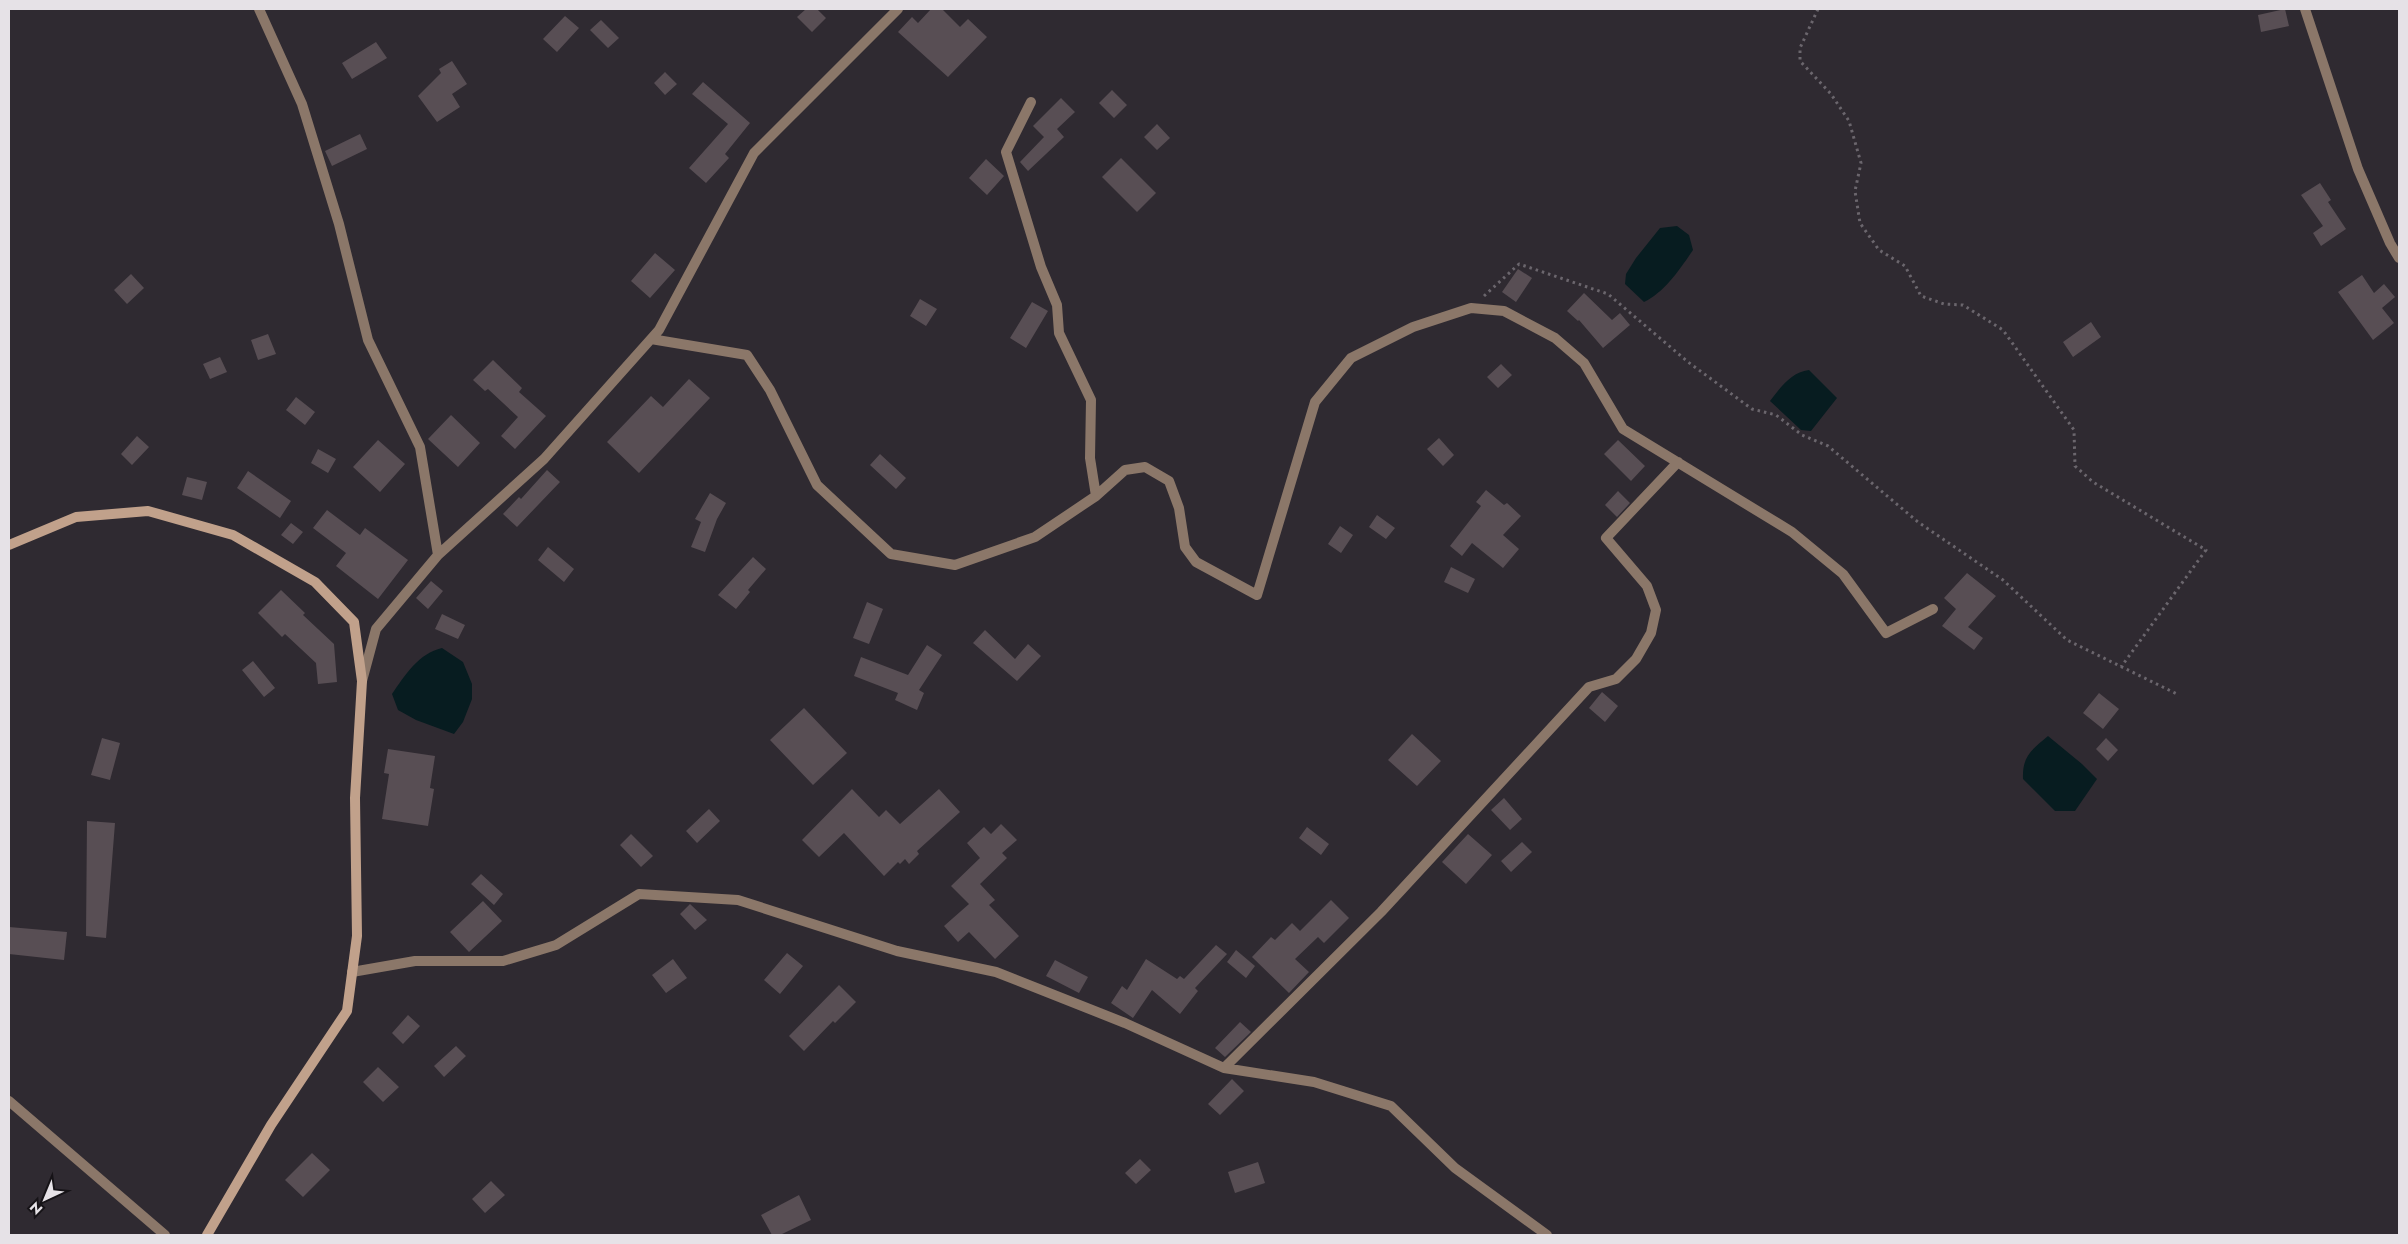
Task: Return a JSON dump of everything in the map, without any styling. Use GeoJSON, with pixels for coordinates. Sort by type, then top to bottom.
{"type":"FeatureCollection","features":[{"type":"Feature","properties":{"kind":"main road"},"geometry":{"type":"LineString","coordinates":[[9,545],[76,517],[148,511],[233,535],[315,582],[354,622],[362,681],[355,798],[357,936],[347,1010],[271,1125],[207,1235]]}},
{"type":"Feature","properties":{"kind":"street"},"geometry":{"type":"LineString","coordinates":[[259,9],[302,104],[339,224],[368,340],[420,447],[438,554]]}},
{"type":"Feature","properties":{"kind":"street"},"geometry":{"type":"LineString","coordinates":[[362,681],[376,629],[438,554],[544,459],[659,330],[754,153],[898,9]]}},
{"type":"Feature","properties":{"kind":"street"},"geometry":{"type":"LineString","coordinates":[[2305,9],[2358,169],[2390,243],[2399,258]]}},
{"type":"Feature","properties":{"kind":"street"},"geometry":{"type":"LineString","coordinates":[[1031,102],[1006,152],[1041,267],[1056,305],[1059,333],[1091,400],[1090,458],[1096,496]]}},
{"type":"Feature","properties":{"kind":"street"},"geometry":{"type":"LineString","coordinates":[[651,339],[747,355],[770,390],[817,485],[891,554],[955,565],[1035,537],[1096,496],[1125,470],[1145,467],[1169,481],[1179,508],[1185,547],[1196,562],[1257,596],[1315,402],[1332,379],[1351,358],[1413,327],[1471,308],[1504,311],[1556,338],[1584,363],[1623,429],[1792,532],[1843,574],[1869,606],[1886,633],[1933,609]]}},
{"type":"Feature","properties":{"kind":"street"},"geometry":{"type":"LineString","coordinates":[[1224,1068],[1381,912],[1589,687],[1616,679],[1636,659],[1651,633],[1656,610],[1647,586],[1606,538],[1678,462]]}},
{"type":"Feature","properties":{"kind":"street"},"geometry":{"type":"LineString","coordinates":[[352,972],[415,961],[503,961],[556,945],[638,894],[738,900],[897,951],[996,972],[1125,1023],[1224,1068],[1314,1082],[1391,1106],[1455,1168],[1547,1235]]}},
{"type":"Feature","properties":{"kind":"street"},"geometry":{"type":"LineString","coordinates":[[9,1101],[165,1235]]}},
{"type":"Feature","properties":{"kind":"path"},"geometry":{"type":"LineString","coordinates":[[1818,9],[1800,48],[1800,61],[1831,94],[1849,121],[1861,163],[1855,191],[1860,223],[1879,250],[1905,266],[1921,296],[1944,304],[1962,305],[2003,330],[2074,430],[2075,466],[2093,482],[2206,550],[2121,667]]}},
{"type":"Feature","properties":{"kind":"path"},"geometry":{"type":"LineString","coordinates":[[1471,308],[1519,264],[1608,294],[1688,362],[1752,410],[1776,415],[1802,436],[1828,446],[1918,522],[2003,580],[2067,640],[2177,694]]}},
{"type":"Feature","properties":{"kind":"water"},"geometry":{"type":"Polygon","coordinates":[[[1677,226],[1689,235],[1693,250],[1665,286],[1652,298],[1644,302],[1625,284],[1626,274],[1660,228],[1677,226]]]}},
{"type":"Feature","properties":{"kind":"water"},"geometry":{"type":"Polygon","coordinates":[[[1809,370],[1837,398],[1811,431],[1801,430],[1770,401],[1791,377],[1809,370]]]}},
{"type":"Feature","properties":{"kind":"water"},"geometry":{"type":"Polygon","coordinates":[[[442,648],[463,662],[472,684],[472,699],[463,722],[454,734],[416,720],[398,710],[392,694],[413,666],[426,655],[442,648]]]}},
{"type":"Feature","properties":{"kind":"water"},"geometry":{"type":"Polygon","coordinates":[[[2048,736],[2097,779],[2075,811],[2055,811],[2023,779],[2026,759],[2048,736]]]}},
{"type":"Feature","properties":{"kind":"building"},"geometry":{"type":"Polygon","coordinates":[[[806,9],[817,9],[826,18],[812,32],[797,17],[806,9]]]}},
{"type":"Feature","properties":{"kind":"building"},"geometry":{"type":"Polygon","coordinates":[[[931,9],[942,9],[960,27],[968,19],[987,37],[948,77],[898,32],[912,17],[918,23],[931,9]]]}},
{"type":"Feature","properties":{"kind":"building"},"geometry":{"type":"Polygon","coordinates":[[[2285,9],[2289,26],[2261,32],[2258,15],[2285,9]]]}},
{"type":"Feature","properties":{"kind":"building"},"geometry":{"type":"Polygon","coordinates":[[[565,16],[579,28],[557,52],[543,39],[565,16]]]}},
{"type":"Feature","properties":{"kind":"building"},"geometry":{"type":"Polygon","coordinates":[[[601,20],[619,38],[608,48],[590,30],[601,20]]]}},
{"type":"Feature","properties":{"kind":"building"},"geometry":{"type":"Polygon","coordinates":[[[376,42],[387,58],[352,79],[342,63],[376,42]]]}},
{"type":"Feature","properties":{"kind":"building"},"geometry":{"type":"Polygon","coordinates":[[[452,61],[467,84],[452,94],[460,107],[437,122],[418,96],[441,73],[439,69],[452,61]]]}},
{"type":"Feature","properties":{"kind":"building"},"geometry":{"type":"Polygon","coordinates":[[[665,72],[677,84],[665,95],[654,83],[665,72]]]}},
{"type":"Feature","properties":{"kind":"building"},"geometry":{"type":"Polygon","coordinates":[[[703,82],[750,123],[725,154],[729,158],[706,183],[689,168],[728,124],[692,94],[703,82]]]}},
{"type":"Feature","properties":{"kind":"building"},"geometry":{"type":"Polygon","coordinates":[[[1112,90],[1127,105],[1114,118],[1099,103],[1112,90]]]}},
{"type":"Feature","properties":{"kind":"building"},"geometry":{"type":"Polygon","coordinates":[[[1061,98],[1075,112],[1057,129],[1064,137],[1028,171],[1020,162],[1044,137],[1033,126],[1061,98]]]}},
{"type":"Feature","properties":{"kind":"building"},"geometry":{"type":"Polygon","coordinates":[[[1157,124],[1170,138],[1157,150],[1144,137],[1157,124]]]}},
{"type":"Feature","properties":{"kind":"building"},"geometry":{"type":"Polygon","coordinates":[[[360,134],[367,149],[332,166],[325,151],[360,134]]]}},
{"type":"Feature","properties":{"kind":"building"},"geometry":{"type":"Polygon","coordinates":[[[1121,158],[1156,193],[1137,212],[1102,177],[1121,158]]]}},
{"type":"Feature","properties":{"kind":"building"},"geometry":{"type":"Polygon","coordinates":[[[986,159],[1004,176],[987,195],[969,178],[986,159]]]}},
{"type":"Feature","properties":{"kind":"building"},"geometry":{"type":"Polygon","coordinates":[[[2320,183],[2331,200],[2328,202],[2346,229],[2321,246],[2313,233],[2323,226],[2301,195],[2320,183]]]}},
{"type":"Feature","properties":{"kind":"building"},"geometry":{"type":"Polygon","coordinates":[[[655,253],[675,270],[650,298],[631,281],[655,253]]]}},
{"type":"Feature","properties":{"kind":"building"},"geometry":{"type":"Polygon","coordinates":[[[1518,269],[1532,278],[1516,302],[1502,292],[1518,269]]]}},
{"type":"Feature","properties":{"kind":"building"},"geometry":{"type":"Polygon","coordinates":[[[131,274],[144,288],[127,304],[114,290],[131,274]]]}},
{"type":"Feature","properties":{"kind":"building"},"geometry":{"type":"Polygon","coordinates":[[[2362,275],[2374,293],[2384,284],[2395,297],[2382,308],[2394,323],[2373,340],[2338,292],[2362,275]]]}},
{"type":"Feature","properties":{"kind":"building"},"geometry":{"type":"Polygon","coordinates":[[[1584,293],[1612,320],[1620,313],[1630,325],[1603,348],[1579,320],[1567,311],[1584,293]]]}},
{"type":"Feature","properties":{"kind":"building"},"geometry":{"type":"Polygon","coordinates":[[[920,299],[937,309],[926,326],[910,316],[920,299]]]}},
{"type":"Feature","properties":{"kind":"building"},"geometry":{"type":"Polygon","coordinates":[[[1032,302],[1048,311],[1026,348],[1010,338],[1032,302]]]}},
{"type":"Feature","properties":{"kind":"building"},"geometry":{"type":"Polygon","coordinates":[[[2091,322],[2101,337],[2073,357],[2063,342],[2091,322]]]}},
{"type":"Feature","properties":{"kind":"building"},"geometry":{"type":"Polygon","coordinates":[[[268,334],[276,354],[258,360],[251,340],[268,334]]]}},
{"type":"Feature","properties":{"kind":"building"},"geometry":{"type":"Polygon","coordinates":[[[220,357],[227,372],[210,379],[203,364],[220,357]]]}},
{"type":"Feature","properties":{"kind":"building"},"geometry":{"type":"Polygon","coordinates":[[[493,360],[522,388],[519,392],[546,416],[515,449],[501,436],[518,417],[488,389],[485,391],[473,380],[493,360]]]}},
{"type":"Feature","properties":{"kind":"building"},"geometry":{"type":"Polygon","coordinates":[[[1501,364],[1512,375],[1498,388],[1487,377],[1501,364]]]}},
{"type":"Feature","properties":{"kind":"building"},"geometry":{"type":"Polygon","coordinates":[[[689,379],[710,398],[639,473],[607,442],[651,396],[663,407],[689,379]]]}},
{"type":"Feature","properties":{"kind":"building"},"geometry":{"type":"Polygon","coordinates":[[[296,397],[315,412],[305,425],[286,410],[296,397]]]}},
{"type":"Feature","properties":{"kind":"building"},"geometry":{"type":"Polygon","coordinates":[[[451,415],[480,443],[458,467],[428,439],[451,415]]]}},
{"type":"Feature","properties":{"kind":"building"},"geometry":{"type":"Polygon","coordinates":[[[137,436],[149,447],[132,465],[121,454],[137,436]]]}},
{"type":"Feature","properties":{"kind":"building"},"geometry":{"type":"Polygon","coordinates":[[[1439,438],[1454,455],[1443,466],[1427,449],[1439,438]]]}},
{"type":"Feature","properties":{"kind":"building"},"geometry":{"type":"Polygon","coordinates":[[[378,440],[405,464],[380,492],[353,467],[378,440]]]}},
{"type":"Feature","properties":{"kind":"building"},"geometry":{"type":"Polygon","coordinates":[[[1618,440],[1645,466],[1631,481],[1604,454],[1618,440]]]}},
{"type":"Feature","properties":{"kind":"building"},"geometry":{"type":"Polygon","coordinates":[[[318,449],[336,459],[328,473],[311,463],[318,449]]]}},
{"type":"Feature","properties":{"kind":"building"},"geometry":{"type":"Polygon","coordinates":[[[880,454],[906,478],[896,489],[870,465],[880,454]]]}},
{"type":"Feature","properties":{"kind":"building"},"geometry":{"type":"Polygon","coordinates":[[[547,470],[560,482],[517,527],[503,514],[519,497],[521,499],[547,470]]]}},
{"type":"Feature","properties":{"kind":"building"},"geometry":{"type":"Polygon","coordinates":[[[248,471],[291,501],[280,518],[237,488],[248,471]]]}},
{"type":"Feature","properties":{"kind":"building"},"geometry":{"type":"Polygon","coordinates":[[[187,477],[207,482],[202,500],[182,495],[187,477]]]}},
{"type":"Feature","properties":{"kind":"building"},"geometry":{"type":"Polygon","coordinates":[[[1486,490],[1504,505],[1507,503],[1521,516],[1503,535],[1519,549],[1503,568],[1472,543],[1462,556],[1450,546],[1481,506],[1476,502],[1486,490]]]}},
{"type":"Feature","properties":{"kind":"building"},"geometry":{"type":"Polygon","coordinates":[[[1618,491],[1630,503],[1617,517],[1605,505],[1618,491]]]}},
{"type":"Feature","properties":{"kind":"building"},"geometry":{"type":"Polygon","coordinates":[[[710,493],[726,503],[717,519],[705,552],[691,547],[701,522],[695,519],[710,493]]]}},
{"type":"Feature","properties":{"kind":"building"},"geometry":{"type":"Polygon","coordinates":[[[327,510],[360,535],[365,528],[408,560],[378,599],[336,566],[346,553],[313,528],[327,510]]]}},
{"type":"Feature","properties":{"kind":"building"},"geometry":{"type":"Polygon","coordinates":[[[1377,515],[1395,528],[1386,539],[1369,527],[1377,515]]]}},
{"type":"Feature","properties":{"kind":"building"},"geometry":{"type":"Polygon","coordinates":[[[291,523],[303,532],[293,544],[281,535],[291,523]]]}},
{"type":"Feature","properties":{"kind":"building"},"geometry":{"type":"Polygon","coordinates":[[[1340,526],[1353,535],[1341,553],[1328,544],[1340,526]]]}},
{"type":"Feature","properties":{"kind":"building"},"geometry":{"type":"Polygon","coordinates":[[[548,547],[574,569],[564,582],[538,560],[548,547]]]}},
{"type":"Feature","properties":{"kind":"building"},"geometry":{"type":"Polygon","coordinates":[[[753,557],[766,569],[748,590],[750,592],[736,609],[718,595],[753,557]]]}},
{"type":"Feature","properties":{"kind":"building"},"geometry":{"type":"Polygon","coordinates":[[[1451,567],[1475,579],[1468,593],[1444,582],[1451,567]]]}},
{"type":"Feature","properties":{"kind":"building"},"geometry":{"type":"Polygon","coordinates":[[[1967,573],[1996,596],[1968,627],[1983,638],[1974,650],[1942,626],[1956,609],[1944,598],[1967,573]]]}},
{"type":"Feature","properties":{"kind":"building"},"geometry":{"type":"Polygon","coordinates":[[[431,581],[443,591],[428,609],[416,598],[431,581]]]}},
{"type":"Feature","properties":{"kind":"building"},"geometry":{"type":"Polygon","coordinates":[[[281,590],[305,613],[303,615],[334,644],[337,682],[318,684],[316,663],[285,634],[282,637],[258,613],[281,590]]]}},
{"type":"Feature","properties":{"kind":"building"},"geometry":{"type":"Polygon","coordinates":[[[867,602],[883,609],[869,644],[853,638],[867,602]]]}},
{"type":"Feature","properties":{"kind":"building"},"geometry":{"type":"Polygon","coordinates":[[[442,614],[465,625],[458,639],[435,629],[442,614]]]}},
{"type":"Feature","properties":{"kind":"building"},"geometry":{"type":"Polygon","coordinates":[[[985,630],[1015,659],[1028,644],[1041,656],[1017,681],[973,643],[985,630]]]}},
{"type":"Feature","properties":{"kind":"building"},"geometry":{"type":"Polygon","coordinates":[[[927,645],[942,655],[919,690],[924,693],[917,710],[895,700],[898,693],[854,676],[861,657],[908,675],[927,645]]]}},
{"type":"Feature","properties":{"kind":"building"},"geometry":{"type":"Polygon","coordinates":[[[253,661],[275,688],[264,697],[242,670],[253,661]]]}},
{"type":"Feature","properties":{"kind":"building"},"geometry":{"type":"Polygon","coordinates":[[[1602,692],[1618,706],[1605,722],[1589,708],[1602,692]]]}},
{"type":"Feature","properties":{"kind":"building"},"geometry":{"type":"Polygon","coordinates":[[[2099,693],[2119,709],[2103,729],[2083,713],[2099,693]]]}},
{"type":"Feature","properties":{"kind":"building"},"geometry":{"type":"Polygon","coordinates":[[[804,708],[847,753],[813,785],[770,740],[804,708]]]}},
{"type":"Feature","properties":{"kind":"building"},"geometry":{"type":"Polygon","coordinates":[[[1412,734],[1441,761],[1417,786],[1388,760],[1412,734]]]}},
{"type":"Feature","properties":{"kind":"building"},"geometry":{"type":"Polygon","coordinates":[[[102,738],[120,743],[110,780],[91,775],[102,738]]]}},
{"type":"Feature","properties":{"kind":"building"},"geometry":{"type":"Polygon","coordinates":[[[2106,738],[2118,750],[2108,761],[2096,749],[2106,738]]]}},
{"type":"Feature","properties":{"kind":"building"},"geometry":{"type":"Polygon","coordinates":[[[388,749],[435,756],[430,788],[434,789],[428,826],[382,819],[389,774],[384,773],[388,749]]]}},
{"type":"Feature","properties":{"kind":"building"},"geometry":{"type":"Polygon","coordinates":[[[852,789],[879,817],[886,810],[900,824],[939,789],[960,812],[917,851],[919,854],[909,864],[905,859],[900,864],[898,862],[884,876],[844,833],[819,857],[802,840],[852,789]]]}},
{"type":"Feature","properties":{"kind":"building"},"geometry":{"type":"Polygon","coordinates":[[[1504,798],[1522,819],[1510,830],[1491,810],[1504,798]]]}},
{"type":"Feature","properties":{"kind":"building"},"geometry":{"type":"Polygon","coordinates":[[[709,809],[720,821],[697,843],[686,831],[709,809]]]}},
{"type":"Feature","properties":{"kind":"building"},"geometry":{"type":"Polygon","coordinates":[[[87,821],[115,823],[106,938],[86,936],[87,821]]]}},
{"type":"Feature","properties":{"kind":"building"},"geometry":{"type":"Polygon","coordinates":[[[1001,824],[1017,840],[1002,853],[1007,858],[980,884],[995,900],[989,905],[1019,936],[995,959],[969,932],[958,942],[944,926],[969,904],[951,886],[980,858],[967,843],[984,827],[991,834],[1001,824]]]}},
{"type":"Feature","properties":{"kind":"building"},"geometry":{"type":"Polygon","coordinates":[[[1307,827],[1329,844],[1321,855],[1299,838],[1307,827]]]}},
{"type":"Feature","properties":{"kind":"building"},"geometry":{"type":"Polygon","coordinates":[[[631,834],[653,856],[641,867],[620,845],[631,834]]]}},
{"type":"Feature","properties":{"kind":"building"},"geometry":{"type":"Polygon","coordinates":[[[1468,834],[1492,855],[1466,884],[1442,862],[1468,834]]]}},
{"type":"Feature","properties":{"kind":"building"},"geometry":{"type":"Polygon","coordinates":[[[1522,842],[1532,852],[1511,872],[1501,861],[1522,842]]]}},
{"type":"Feature","properties":{"kind":"building"},"geometry":{"type":"Polygon","coordinates":[[[481,874],[503,894],[494,905],[471,884],[481,874]]]}},
{"type":"Feature","properties":{"kind":"building"},"geometry":{"type":"Polygon","coordinates":[[[1331,900],[1349,918],[1324,943],[1318,937],[1295,959],[1309,972],[1289,993],[1252,957],[1271,937],[1275,940],[1292,923],[1300,931],[1331,900]]]}},
{"type":"Feature","properties":{"kind":"building"},"geometry":{"type":"Polygon","coordinates":[[[483,901],[502,921],[469,952],[450,932],[483,901]]]}},
{"type":"Feature","properties":{"kind":"building"},"geometry":{"type":"Polygon","coordinates":[[[690,904],[707,920],[695,930],[680,914],[690,904]]]}},
{"type":"Feature","properties":{"kind":"building"},"geometry":{"type":"Polygon","coordinates":[[[9,927],[67,932],[64,960],[9,954],[9,927]]]}},
{"type":"Feature","properties":{"kind":"building"},"geometry":{"type":"Polygon","coordinates":[[[1216,945],[1227,954],[1195,988],[1198,991],[1180,1014],[1152,990],[1133,1018],[1111,1003],[1122,986],[1127,990],[1146,959],[1177,979],[1180,976],[1184,979],[1216,945]]]}},
{"type":"Feature","properties":{"kind":"building"},"geometry":{"type":"Polygon","coordinates":[[[1236,950],[1255,966],[1246,978],[1227,962],[1236,950]]]}},
{"type":"Feature","properties":{"kind":"building"},"geometry":{"type":"Polygon","coordinates":[[[787,953],[803,966],[780,994],[764,980],[787,953]]]}},
{"type":"Feature","properties":{"kind":"building"},"geometry":{"type":"Polygon","coordinates":[[[673,959],[687,978],[666,993],[652,975],[673,959]]]}},
{"type":"Feature","properties":{"kind":"building"},"geometry":{"type":"Polygon","coordinates":[[[1055,960],[1088,977],[1079,993],[1046,976],[1055,960]]]}},
{"type":"Feature","properties":{"kind":"building"},"geometry":{"type":"Polygon","coordinates":[[[839,985],[856,1002],[835,1023],[833,1021],[804,1051],[789,1036],[839,985]]]}},
{"type":"Feature","properties":{"kind":"building"},"geometry":{"type":"Polygon","coordinates":[[[408,1015],[420,1026],[403,1044],[392,1033],[408,1015]]]}},
{"type":"Feature","properties":{"kind":"building"},"geometry":{"type":"Polygon","coordinates":[[[1240,1022],[1251,1032],[1225,1057],[1215,1048],[1240,1022]]]}},
{"type":"Feature","properties":{"kind":"building"},"geometry":{"type":"Polygon","coordinates":[[[456,1046],[466,1056],[444,1077],[434,1066],[456,1046]]]}},
{"type":"Feature","properties":{"kind":"building"},"geometry":{"type":"Polygon","coordinates":[[[378,1067],[399,1087],[383,1102],[363,1082],[378,1067]]]}},
{"type":"Feature","properties":{"kind":"building"},"geometry":{"type":"Polygon","coordinates":[[[1232,1079],[1244,1091],[1220,1115],[1208,1104],[1232,1079]]]}},
{"type":"Feature","properties":{"kind":"building"},"geometry":{"type":"Polygon","coordinates":[[[312,1153],[330,1170],[303,1197],[285,1180],[312,1153]]]}},
{"type":"Feature","properties":{"kind":"building"},"geometry":{"type":"Polygon","coordinates":[[[1140,1159],[1151,1170],[1136,1184],[1125,1173],[1140,1159]]]}},
{"type":"Feature","properties":{"kind":"building"},"geometry":{"type":"Polygon","coordinates":[[[1258,1162],[1265,1183],[1235,1193],[1228,1172],[1258,1162]]]}},
{"type":"Feature","properties":{"kind":"building"},"geometry":{"type":"Polygon","coordinates":[[[491,1181],[505,1195],[485,1213],[472,1199],[491,1181]]]}},
{"type":"Feature","properties":{"kind":"building"},"geometry":{"type":"Polygon","coordinates":[[[799,1195],[811,1220],[780,1235],[772,1235],[761,1215],[799,1195]]]}}]}
